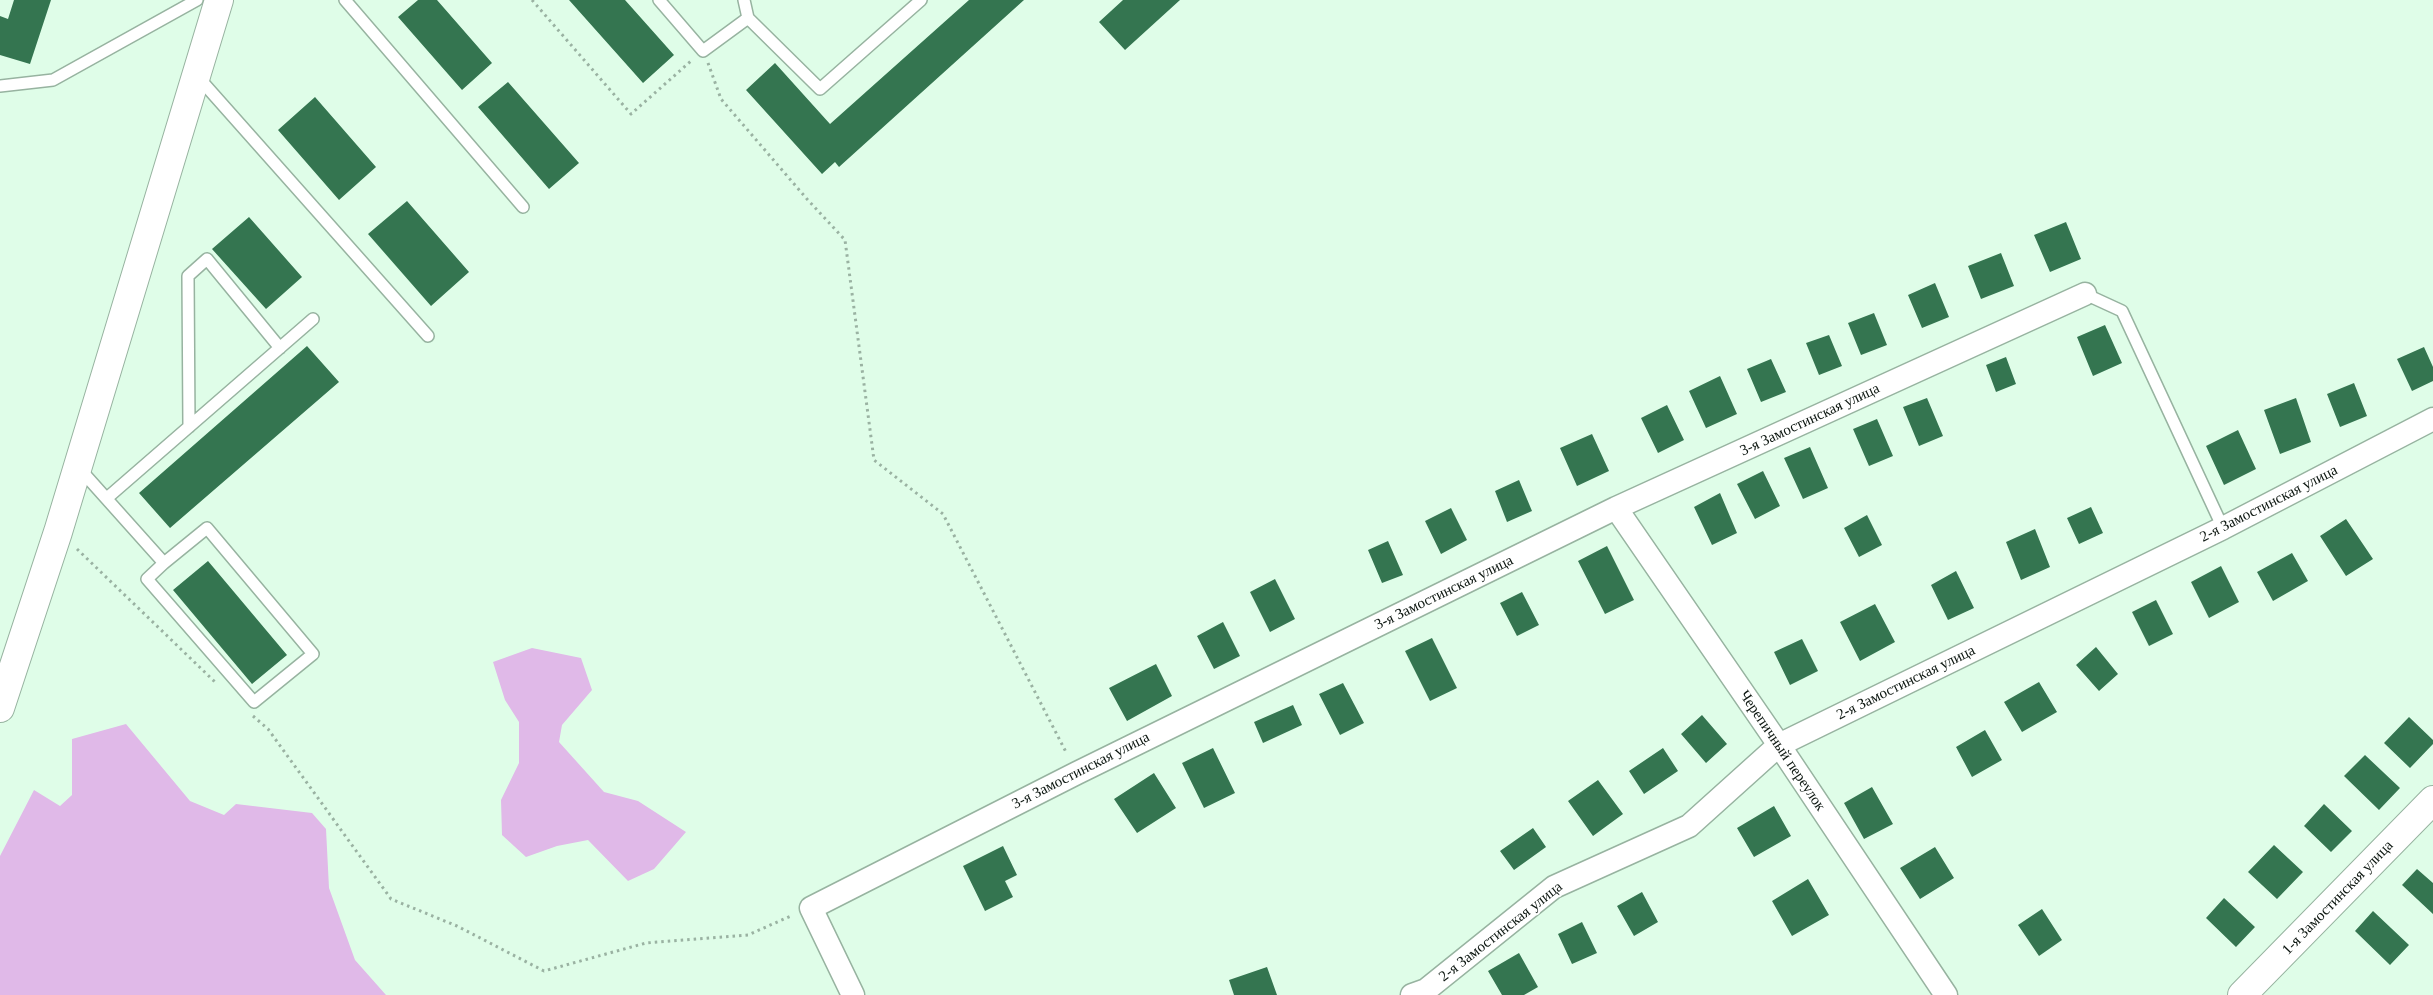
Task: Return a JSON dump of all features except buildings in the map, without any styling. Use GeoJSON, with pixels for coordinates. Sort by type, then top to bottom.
{"type":"FeatureCollection","features":[{"type":"Feature","properties":{"kind":"street"},"geometry":{"type":"LineString","coordinates":[[0,708],[58,532],[219,0]]}},
{"type":"Feature","properties":{"kind":"street","name":"3-я Замостинская улица"},"geometry":{"type":"LineString","coordinates":[[811,908],[1077,773],[1616,508],[2085,294]]}},
{"type":"Feature","properties":{"kind":"street","name":"2-я Замостинская улица"},"geometry":{"type":"LineString","coordinates":[[1412,995],[1426,990],[1554,888],[1689,826],[1779,745],[2223,528],[2433,419]]}},
{"type":"Feature","properties":{"kind":"street","name":"Черепичный переулок"},"geometry":{"type":"LineString","coordinates":[[1616,508],[1779,745],[1946,995]]}},
{"type":"Feature","properties":{"kind":"street","name":"1-я Замостинская улица"},"geometry":{"type":"LineString","coordinates":[[2242,995],[2433,800]]}},
{"type":"Feature","properties":{"kind":"street"},"geometry":{"type":"LineString","coordinates":[[811,908],[854,995]]}},
{"type":"Feature","properties":{"kind":"lane"},"geometry":{"type":"LineString","coordinates":[[0,86],[53,80],[197,0]]}},
{"type":"Feature","properties":{"kind":"lane"},"geometry":{"type":"LineString","coordinates":[[345,0],[523,208]]}},
{"type":"Feature","properties":{"kind":"lane"},"geometry":{"type":"LineString","coordinates":[[658,0],[703,50],[748,18]]}},
{"type":"Feature","properties":{"kind":"lane"},"geometry":{"type":"LineString","coordinates":[[744,0],[748,18],[820,89],[921,0]]}},
{"type":"Feature","properties":{"kind":"lane"},"geometry":{"type":"LineString","coordinates":[[196,76],[428,336]]}},
{"type":"Feature","properties":{"kind":"lane"},"geometry":{"type":"LineString","coordinates":[[189,427],[188,276],[208,259],[280,348]]}},
{"type":"Feature","properties":{"kind":"lane"},"geometry":{"type":"LineString","coordinates":[[2085,294],[2122,311],[2223,528]]}},
{"type":"Feature","properties":{"kind":"lane"},"geometry":{"type":"LineString","coordinates":[[107,498],[313,319]]}},
{"type":"Feature","properties":{"kind":"lane"},"geometry":{"type":"LineString","coordinates":[[78,466],[164,563]]}},
{"type":"Feature","properties":{"kind":"lane"},"geometry":{"type":"LineString","coordinates":[[207,528],[313,654],[254,702],[146,579],[164,563],[207,528]]}},
{"type":"Feature","properties":{"kind":"path"},"geometry":{"type":"LineString","coordinates":[[532,0],[631,114],[703,50],[721,100],[845,240],[874,460],[943,514],[1077,773]]}},
{"type":"Feature","properties":{"kind":"path"},"geometry":{"type":"LineString","coordinates":[[58,532],[216,684]]}},
{"type":"Feature","properties":{"kind":"path"},"geometry":{"type":"LineString","coordinates":[[246,710],[268,729],[391,900],[457,926],[544,971],[646,943],[748,935],[811,908]]}},
{"type":"Feature","properties":{"kind":"shaded area"},"geometry":{"type":"Polygon","coordinates":[[[532,648],[581,658],[592,690],[562,725],[559,742],[604,792],[638,801],[686,832],[654,869],[628,881],[588,840],[557,846],[526,857],[502,835],[501,800],[519,763],[519,722],[505,700],[493,662],[532,648]]]}},
{"type":"Feature","properties":{"kind":"shaded area"},"geometry":{"type":"Polygon","coordinates":[[[126,724],[190,801],[224,815],[236,804],[312,813],[326,829],[329,888],[355,960],[386,995],[0,995],[0,856],[34,790],[60,806],[72,795],[72,739],[126,724]]]}}]}
